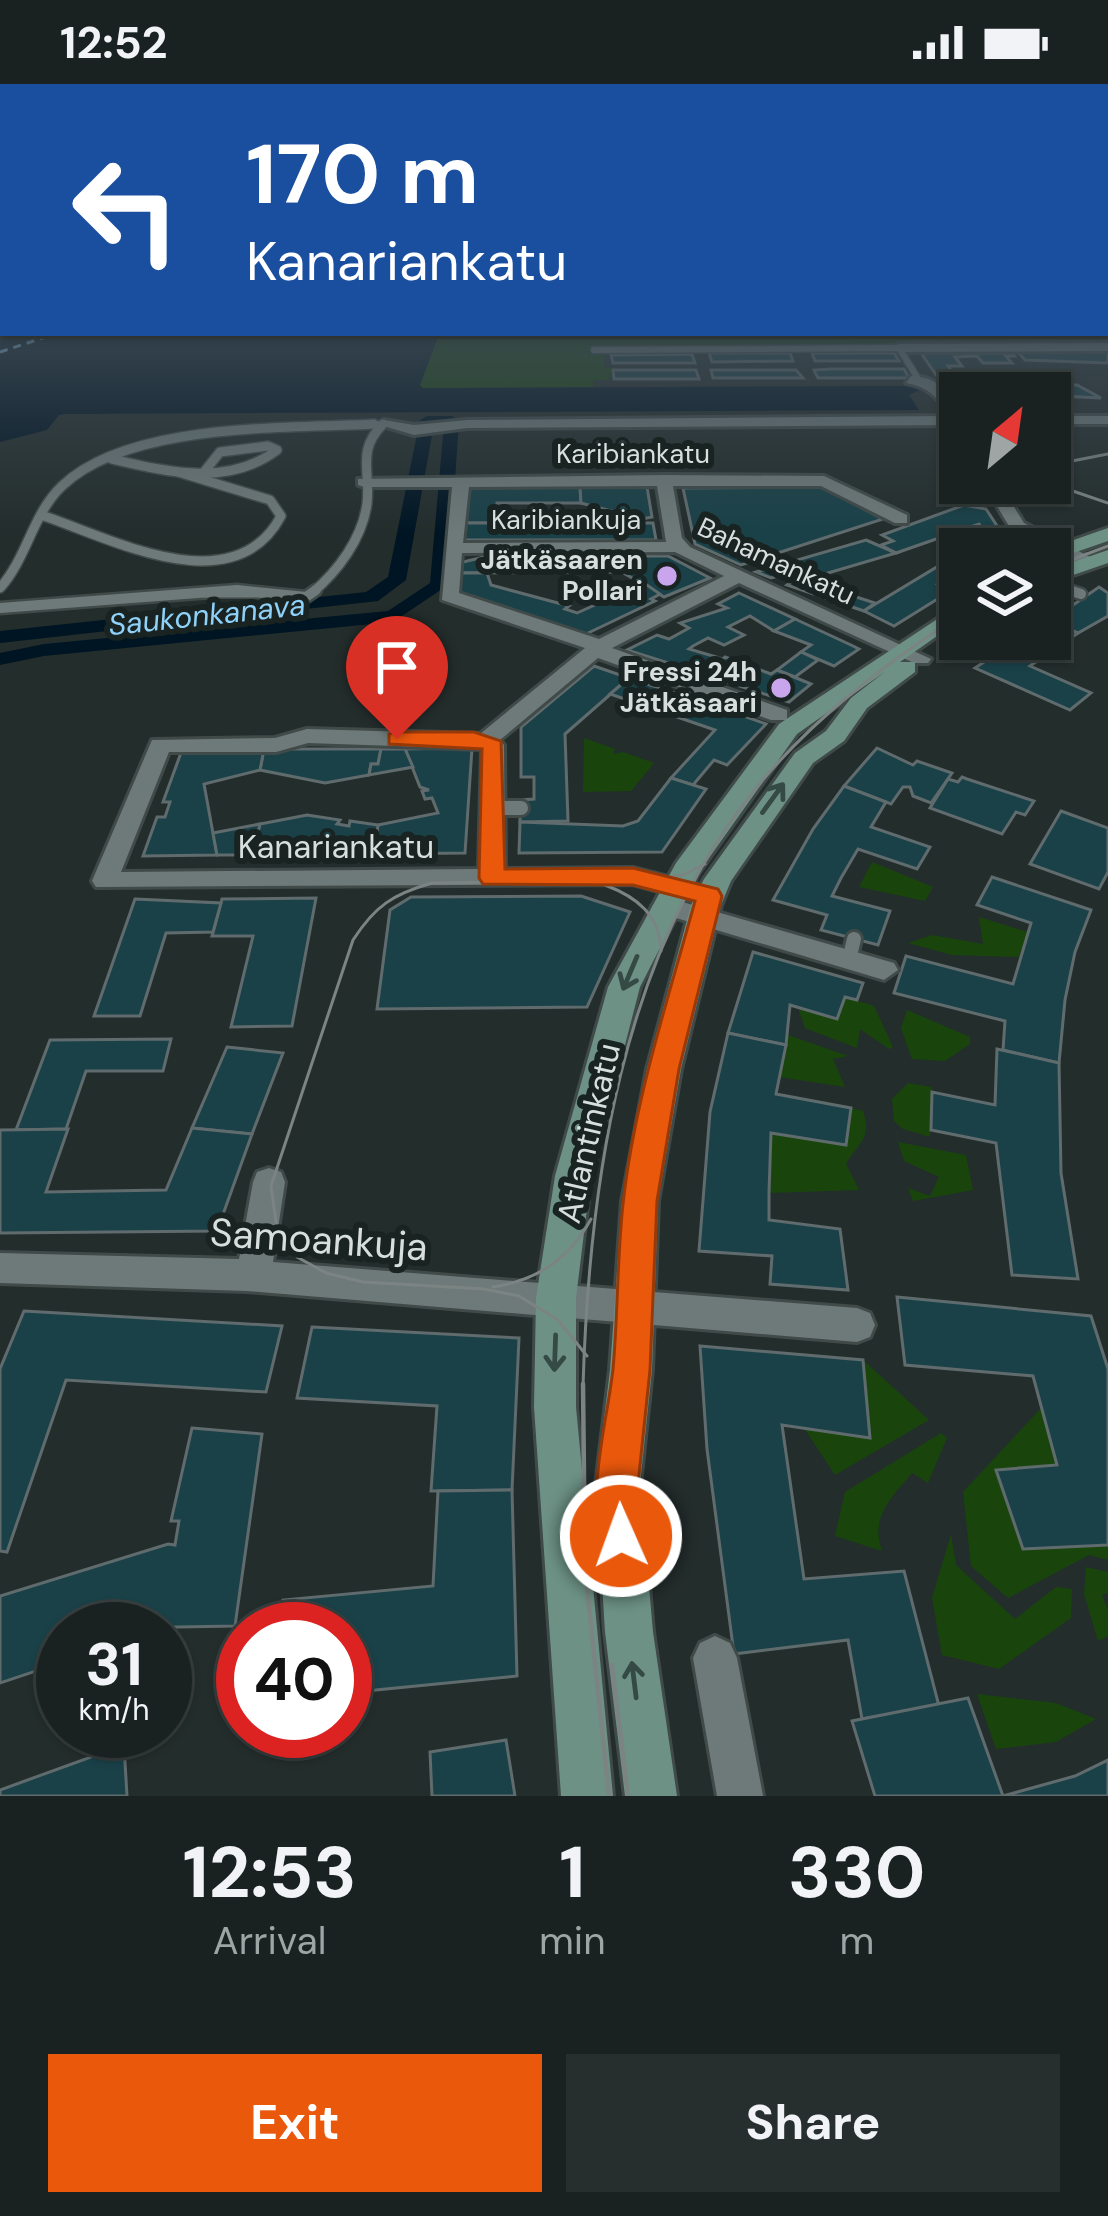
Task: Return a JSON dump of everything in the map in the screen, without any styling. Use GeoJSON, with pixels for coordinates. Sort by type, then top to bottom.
{"type":"FeatureCollection","features":[{"type":"Feature","properties":{"kind":"street"},"geometry":{"type":"LineString","coordinates":[[916,379],[939,393]]}},
{"type":"Feature","properties":{"kind":"street"},"geometry":{"type":"LineString","coordinates":[[1071,420],[1108,420]]}},
{"type":"Feature","properties":{"kind":"street"},"geometry":{"type":"LineString","coordinates":[[384,424],[414,430],[467,424],[939,424]]}},
{"type":"Feature","properties":{"kind":"street","name":"Bahamankatu"},"geometry":{"type":"LineString","coordinates":[[664,480],[678,547],[911,654]]}},
{"type":"Feature","properties":{"kind":"street","name":"Karibiankatu"},"geometry":{"type":"LineString","coordinates":[[364,482],[824,481],[901,519]]}},
{"type":"Feature","properties":{"kind":"street"},"geometry":{"type":"LineString","coordinates":[[459,482],[449,596],[602,644],[608,657],[778,716]]}},
{"type":"Feature","properties":{"kind":"street"},"geometry":{"type":"LineString","coordinates":[[1071,547],[1108,534]]}},
{"type":"Feature","properties":{"kind":"street","name":"Karibiankuja"},"geometry":{"type":"LineString","coordinates":[[454,548],[678,547]]}},
{"type":"Feature","properties":{"kind":"street"},"geometry":{"type":"LineString","coordinates":[[492,878],[496,752],[485,741],[602,644],[750,577]]}},
{"type":"Feature","properties":{"kind":"street","name":"Atlantinkatu"},"geometry":{"type":"LineString","coordinates":[[911,654],[939,629]]}},
{"type":"Feature","properties":{"kind":"street","name":"Atlantinkatu"},"geometry":{"type":"LineString","coordinates":[[587,1796],[555,1407],[556,1298],[570,1193],[624,987],[688,902],[788,729],[939,642]]}},
{"type":"Feature","properties":{"kind":"street","name":"Kanariankatu"},"geometry":{"type":"LineString","coordinates":[[485,741],[396,744],[308,736],[276,745],[160,745],[105,881],[633,876],[688,902],[851,949],[884,970]]}},
{"type":"Feature","properties":{"kind":"street","name":"Atlantinkatu"},"geometry":{"type":"LineString","coordinates":[[651,1796],[631,1652],[619,1511],[651,1131],[688,902]]}},
{"type":"Feature","properties":{"kind":"street"},"geometry":{"type":"LineString","coordinates":[[254,1275],[269,1182]]}},
{"type":"Feature","properties":{"kind":"street","name":"Samoankuja"},"geometry":{"type":"LineString","coordinates":[[0,1268],[254,1275],[857,1325]]}},
{"type":"Feature","properties":{"kind":"street"},"geometry":{"type":"LineString","coordinates":[[716,1658],[740,1796]]}},
{"type":"Feature","properties":{"kind":"lane"},"geometry":{"type":"LineString","coordinates":[[914,375],[916,379]]}},
{"type":"Feature","properties":{"kind":"lane"},"geometry":{"type":"LineString","coordinates":[[0,588],[23,566],[58,489],[112,459],[170,440],[384,424]]}},
{"type":"Feature","properties":{"kind":"lane"},"geometry":{"type":"LineString","coordinates":[[0,608],[237,590],[306,597],[356,539],[368,504],[361,469],[365,444],[384,424]]}},
{"type":"Feature","properties":{"kind":"lane"},"geometry":{"type":"LineString","coordinates":[[178,472],[204,472],[256,467],[277,450],[268,446],[220,452],[204,472]]}},
{"type":"Feature","properties":{"kind":"lane"},"geometry":{"type":"LineString","coordinates":[[44,517],[147,554],[179,560],[250,548],[277,530],[281,516],[270,500],[178,472],[112,459]]}},
{"type":"Feature","properties":{"kind":"lane"},"geometry":{"type":"LineString","coordinates":[[1071,589],[1081,594]]}},
{"type":"Feature","properties":{"kind":"lane"},"geometry":{"type":"LineString","coordinates":[[494,808],[521,808]]}},
{"type":"Feature","properties":{"kind":"green space"},"geometry":{"type":"Polygon","coordinates":[[[423,375],[610,375],[609,380],[593,380],[593,387],[419,385],[423,375]]]}},
{"type":"Feature","properties":{"kind":"green space"},"geometry":{"type":"Polygon","coordinates":[[[584,738],[615,749],[613,754],[623,752],[654,763],[631,791],[583,792],[584,738]]]}},
{"type":"Feature","properties":{"kind":"green space"},"geometry":{"type":"Polygon","coordinates":[[[872,862],[933,887],[925,901],[859,887],[872,862]]]}},
{"type":"Feature","properties":{"kind":"green space"},"geometry":{"type":"Polygon","coordinates":[[[979,917],[1028,932],[1019,957],[952,955],[908,943],[932,935],[983,944],[979,917]]]}},
{"type":"Feature","properties":{"kind":"green space"},"geometry":{"type":"Polygon","coordinates":[[[845,997],[874,1006],[893,1047],[889,1049],[860,1029],[857,1048],[805,1028],[798,1008],[836,1019],[845,997]]]}},
{"type":"Feature","properties":{"kind":"green space"},"geometry":{"type":"Polygon","coordinates":[[[907,1010],[970,1037],[970,1044],[945,1061],[912,1059],[901,1028],[907,1010]]]}},
{"type":"Feature","properties":{"kind":"green space"},"geometry":{"type":"Polygon","coordinates":[[[788,1035],[848,1056],[833,1059],[845,1087],[779,1077],[788,1035]]]}},
{"type":"Feature","properties":{"kind":"green space"},"geometry":{"type":"Polygon","coordinates":[[[908,1083],[932,1087],[930,1137],[903,1129],[894,1121],[892,1099],[908,1083]]]}},
{"type":"Feature","properties":{"kind":"green space"},"geometry":{"type":"Polygon","coordinates":[[[851,1108],[863,1111],[866,1128],[846,1164],[859,1190],[769,1193],[771,1133],[845,1145],[851,1108]]]}},
{"type":"Feature","properties":{"kind":"green space"},"geometry":{"type":"Polygon","coordinates":[[[898,1142],[966,1155],[973,1190],[913,1201],[908,1188],[930,1196],[939,1177],[904,1161],[898,1142]]]}},
{"type":"Feature","properties":{"kind":"green space"},"geometry":{"type":"Polygon","coordinates":[[[863,1360],[929,1420],[835,1475],[804,1428],[870,1437],[863,1360]]]}},
{"type":"Feature","properties":{"kind":"green space"},"geometry":{"type":"Polygon","coordinates":[[[1042,1407],[1057,1465],[997,1471],[1022,1548],[1108,1545],[1108,1560],[1089,1555],[1008,1598],[971,1566],[963,1492],[1042,1407]]]}},
{"type":"Feature","properties":{"kind":"green space"},"geometry":{"type":"Polygon","coordinates":[[[941,1433],[947,1438],[928,1483],[912,1473],[885,1509],[879,1528],[882,1551],[835,1536],[845,1492],[941,1433]]]}},
{"type":"Feature","properties":{"kind":"green space"},"geometry":{"type":"Polygon","coordinates":[[[951,1534],[956,1565],[1015,1619],[1056,1587],[1072,1589],[1071,1618],[999,1669],[942,1655],[932,1598],[951,1534]]]}},
{"type":"Feature","properties":{"kind":"green space"},"geometry":{"type":"Polygon","coordinates":[[[1086,1567],[1108,1572],[1108,1593],[1102,1595],[1108,1610],[1108,1636],[1098,1641],[1084,1594],[1086,1567]]]}},
{"type":"Feature","properties":{"kind":"green space"},"geometry":{"type":"Polygon","coordinates":[[[977,1694],[1056,1703],[1096,1719],[1056,1742],[996,1749],[977,1694]]]}},
{"type":"Feature","properties":{"kind":"water"},"geometry":{"type":"Polygon","coordinates":[[[0,375],[424,375],[423,388],[914,386],[920,390],[909,395],[919,410],[67,414],[59,415],[47,430],[0,442],[0,375]]]}},
{"type":"Feature","properties":{"kind":"building"},"geometry":{"type":"Polygon","coordinates":[[[614,375],[698,375],[699,379],[614,379],[614,375]]]}},
{"type":"Feature","properties":{"kind":"building"},"geometry":{"type":"Polygon","coordinates":[[[712,375],[803,378],[713,378],[712,375]]]}},
{"type":"Feature","properties":{"kind":"building"},"geometry":{"type":"Polygon","coordinates":[[[816,375],[909,378],[818,378],[816,375]]]}},
{"type":"Feature","properties":{"kind":"building"},"geometry":{"type":"Polygon","coordinates":[[[1071,385],[1077,385],[1101,398],[1071,397],[1071,385]]]}},
{"type":"Feature","properties":{"kind":"building"},"geometry":{"type":"Polygon","coordinates":[[[580,487],[581,503],[497,503],[496,523],[463,523],[465,488],[580,487]]]}},
{"type":"Feature","properties":{"kind":"building"},"geometry":{"type":"Polygon","coordinates":[[[580,487],[647,487],[652,517],[642,519],[581,503],[580,487]]]}},
{"type":"Feature","properties":{"kind":"building"},"geometry":{"type":"Polygon","coordinates":[[[822,487],[883,519],[741,565],[695,544],[683,488],[822,487]]]}},
{"type":"Feature","properties":{"kind":"building"},"geometry":{"type":"Polygon","coordinates":[[[964,505],[986,509],[998,528],[979,524],[939,528],[939,538],[896,553],[881,545],[893,541],[882,535],[964,505]]]}},
{"type":"Feature","properties":{"kind":"building"},"geometry":{"type":"Polygon","coordinates":[[[463,523],[653,523],[656,540],[463,540],[463,523]]]}},
{"type":"Feature","properties":{"kind":"building"},"geometry":{"type":"Polygon","coordinates":[[[866,540],[896,553],[804,580],[875,603],[864,611],[787,585],[795,579],[756,572],[866,540]]]}},
{"type":"Feature","properties":{"kind":"building"},"geometry":{"type":"Polygon","coordinates":[[[488,556],[621,558],[622,572],[459,573],[463,562],[488,556]]]}},
{"type":"Feature","properties":{"kind":"building","name":"Jätkäsaaren Pollari"},"geometry":{"type":"Polygon","coordinates":[[[619,556],[668,556],[710,578],[664,597],[622,572],[619,556]]]}},
{"type":"Feature","properties":{"kind":"building"},"geometry":{"type":"Polygon","coordinates":[[[939,566],[939,598],[894,626],[864,611],[939,566]]]}},
{"type":"Feature","properties":{"kind":"building"},"geometry":{"type":"Polygon","coordinates":[[[459,573],[487,573],[491,585],[569,606],[565,609],[577,613],[635,587],[647,585],[660,594],[651,599],[655,601],[586,634],[459,594],[459,573]]]}},
{"type":"Feature","properties":{"kind":"building"},"geometry":{"type":"Polygon","coordinates":[[[1099,587],[1108,593],[1108,616],[1078,633],[1071,630],[1071,606],[1099,587]]]}},
{"type":"Feature","properties":{"kind":"building"},"geometry":{"type":"Polygon","coordinates":[[[739,593],[795,619],[774,631],[750,616],[728,627],[744,635],[724,645],[708,638],[693,646],[689,649],[723,659],[706,675],[627,650],[657,635],[669,639],[689,628],[680,623],[727,608],[718,604],[739,593]]]}},
{"type":"Feature","properties":{"kind":"building"},"geometry":{"type":"Polygon","coordinates":[[[795,619],[859,649],[834,666],[801,652],[811,645],[774,631],[795,619]]]}},
{"type":"Feature","properties":{"kind":"building"},"geometry":{"type":"Polygon","coordinates":[[[801,652],[818,660],[795,677],[777,670],[801,652]]]}},
{"type":"Feature","properties":{"kind":"building"},"geometry":{"type":"Polygon","coordinates":[[[725,657],[811,684],[789,702],[706,675],[725,657]]]}},
{"type":"Feature","properties":{"kind":"building"},"geometry":{"type":"Polygon","coordinates":[[[987,660],[1039,660],[1030,666],[1091,693],[1070,710],[975,668],[987,660]]]}},
{"type":"Feature","properties":{"kind":"building"},"geometry":{"type":"Polygon","coordinates":[[[594,666],[629,678],[565,734],[568,821],[520,822],[520,800],[534,799],[534,777],[521,777],[521,727],[594,666]]]}},
{"type":"Feature","properties":{"kind":"building"},"geometry":{"type":"Polygon","coordinates":[[[629,678],[766,724],[727,765],[714,760],[693,785],[671,778],[715,730],[610,694],[629,678]]]}},
{"type":"Feature","properties":{"kind":"building"},"geometry":{"type":"Polygon","coordinates":[[[472,748],[465,853],[373,854],[378,825],[438,813],[432,798],[425,799],[422,791],[429,790],[420,787],[405,749],[472,748]]]}},
{"type":"Feature","properties":{"kind":"building"},"geometry":{"type":"Polygon","coordinates":[[[877,748],[913,765],[917,761],[952,773],[931,803],[913,796],[910,787],[903,787],[891,804],[844,786],[877,748]]]}},
{"type":"Feature","properties":{"kind":"building"},"geometry":{"type":"Polygon","coordinates":[[[264,749],[381,749],[369,775],[325,783],[260,770],[264,749]]]}},
{"type":"Feature","properties":{"kind":"building"},"geometry":{"type":"Polygon","coordinates":[[[264,749],[260,770],[204,784],[217,855],[143,856],[157,817],[165,817],[170,802],[163,802],[182,750],[264,749]]]}},
{"type":"Feature","properties":{"kind":"building"},"geometry":{"type":"Polygon","coordinates":[[[381,749],[405,749],[413,767],[369,775],[381,749]]]}},
{"type":"Feature","properties":{"kind":"building"},"geometry":{"type":"Polygon","coordinates":[[[962,777],[1034,801],[1025,815],[1016,812],[1002,834],[930,808],[948,779],[958,782],[962,777]]]}},
{"type":"Feature","properties":{"kind":"building"},"geometry":{"type":"Polygon","coordinates":[[[671,778],[706,789],[662,852],[519,853],[520,822],[623,826],[638,821],[671,778]]]}},
{"type":"Feature","properties":{"kind":"building"},"geometry":{"type":"Polygon","coordinates":[[[844,786],[886,802],[871,827],[930,847],[917,869],[858,849],[841,878],[832,896],[890,911],[878,945],[821,930],[827,915],[773,900],[844,786]]]}},
{"type":"Feature","properties":{"kind":"building"},"geometry":{"type":"Polygon","coordinates":[[[1061,811],[1108,828],[1108,872],[1099,889],[1030,864],[1061,811]]]}},
{"type":"Feature","properties":{"kind":"building"},"geometry":{"type":"Polygon","coordinates":[[[307,815],[349,826],[350,821],[378,825],[373,854],[244,855],[249,836],[257,836],[260,824],[307,815]]]}},
{"type":"Feature","properties":{"kind":"building"},"geometry":{"type":"Polygon","coordinates":[[[260,824],[257,836],[249,836],[244,855],[217,855],[213,833],[260,824]]]}},
{"type":"Feature","properties":{"kind":"building"},"geometry":{"type":"Polygon","coordinates":[[[992,877],[1091,910],[1075,952],[1059,1063],[1003,1050],[1005,1021],[894,993],[906,956],[1013,984],[1031,923],[977,905],[992,877]]]}},
{"type":"Feature","properties":{"kind":"building"},"geometry":{"type":"Polygon","coordinates":[[[581,896],[630,912],[587,1007],[377,1009],[390,910],[411,897],[581,896]]]}},
{"type":"Feature","properties":{"kind":"building"},"geometry":{"type":"Polygon","coordinates":[[[316,898],[292,1026],[231,1027],[253,936],[212,936],[222,899],[316,898]]]}},
{"type":"Feature","properties":{"kind":"building"},"geometry":{"type":"Polygon","coordinates":[[[135,899],[221,903],[213,932],[166,933],[140,1016],[94,1016],[135,899]]]}},
{"type":"Feature","properties":{"kind":"building"},"geometry":{"type":"Polygon","coordinates":[[[753,952],[863,983],[857,1000],[845,997],[837,1019],[790,1005],[786,1045],[728,1033],[753,952]]]}},
{"type":"Feature","properties":{"kind":"building"},"geometry":{"type":"Polygon","coordinates":[[[728,1033],[786,1045],[776,1094],[851,1108],[846,1145],[771,1133],[769,1193],[769,1220],[840,1229],[848,1290],[770,1284],[772,1256],[699,1251],[710,1112],[728,1033]]]}},
{"type":"Feature","properties":{"kind":"building"},"geometry":{"type":"Polygon","coordinates":[[[171,1039],[163,1071],[86,1071],[66,1129],[16,1130],[50,1040],[171,1039]]]}},
{"type":"Feature","properties":{"kind":"building"},"geometry":{"type":"Polygon","coordinates":[[[227,1047],[283,1053],[252,1134],[192,1128],[227,1047]]]}},
{"type":"Feature","properties":{"kind":"building"},"geometry":{"type":"Polygon","coordinates":[[[997,1049],[1059,1063],[1061,1173],[1078,1279],[1012,1275],[996,1143],[931,1130],[932,1092],[995,1105],[997,1049]]]}},
{"type":"Feature","properties":{"kind":"building"},"geometry":{"type":"Polygon","coordinates":[[[192,1128],[252,1134],[217,1231],[0,1233],[0,1130],[68,1129],[46,1192],[166,1190],[192,1128]]]}},
{"type":"Feature","properties":{"kind":"building"},"geometry":{"type":"Polygon","coordinates":[[[897,1297],[1091,1316],[1108,1369],[1108,1545],[1023,1549],[996,1470],[1057,1465],[1033,1376],[905,1365],[897,1297]]]}},
{"type":"Feature","properties":{"kind":"building"},"geometry":{"type":"Polygon","coordinates":[[[24,1311],[282,1326],[266,1392],[66,1380],[7,1552],[0,1551],[0,1369],[24,1311]]]}},
{"type":"Feature","properties":{"kind":"building"},"geometry":{"type":"Polygon","coordinates":[[[312,1327],[519,1338],[512,1490],[431,1491],[437,1406],[297,1398],[312,1327]]]}},
{"type":"Feature","properties":{"kind":"building"},"geometry":{"type":"Polygon","coordinates":[[[700,1346],[863,1360],[870,1438],[782,1425],[804,1579],[904,1571],[939,1706],[862,1719],[848,1640],[734,1654],[707,1449],[700,1346]]]}},
{"type":"Feature","properties":{"kind":"building"},"geometry":{"type":"Polygon","coordinates":[[[192,1428],[262,1434],[238,1602],[216,1602],[216,1626],[192,1627],[192,1602],[36,1602],[36,1671],[0,1683],[0,1596],[175,1545],[179,1521],[171,1521],[192,1428]]]}},
{"type":"Feature","properties":{"kind":"building"},"geometry":{"type":"Polygon","coordinates":[[[512,1490],[517,1676],[372,1690],[372,1602],[283,1600],[433,1586],[438,1491],[512,1490]]]}},
{"type":"Feature","properties":{"kind":"building"},"geometry":{"type":"Polygon","coordinates":[[[968,1698],[1003,1796],[875,1796],[852,1721],[968,1698]]]}},
{"type":"Feature","properties":{"kind":"building"},"geometry":{"type":"Polygon","coordinates":[[[506,1740],[515,1796],[432,1796],[430,1752],[506,1740]]]}},
{"type":"Feature","properties":{"kind":"building"},"geometry":{"type":"Polygon","coordinates":[[[88,1758],[125,1758],[127,1796],[0,1796],[0,1790],[88,1758]]]}},
{"type":"Feature","properties":{"kind":"building"},"geometry":{"type":"Polygon","coordinates":[[[1108,1760],[1108,1796],[1003,1796],[1075,1776],[1108,1760]]]}},
{"type":"Feature","properties":{"kind":"waterway","name":"Saukonkanava"},"geometry":{"type":"LineString","coordinates":[[0,637],[371,597],[397,580],[427,420],[452,420],[439,585],[393,616],[44,650],[0,659]]}},
{"type":"Feature","properties":{"kind":"tram line"},"geometry":{"type":"LineString","coordinates":[[1108,454],[1072,461],[1056,473],[1067,489],[1108,503]]}},
{"type":"Feature","properties":{"kind":"tram line"},"geometry":{"type":"LineString","coordinates":[[1071,560],[1108,546]]}},
{"type":"Feature","properties":{"kind":"tram line"},"geometry":{"type":"LineString","coordinates":[[703,865],[753,792],[799,741],[849,695],[939,630]]}},
{"type":"Feature","properties":{"kind":"tram line"},"geometry":{"type":"LineString","coordinates":[[585,1353],[558,1320],[519,1296],[484,1289],[363,1282],[326,1273],[297,1257],[277,1229],[271,1186],[353,940],[386,903],[432,883],[649,880],[683,875],[703,865]]}},
{"type":"Feature","properties":{"kind":"tram line"},"geometry":{"type":"LineString","coordinates":[[585,1353],[594,1231],[621,1074],[643,998],[672,925],[703,865]]}},
{"type":"Feature","properties":{"kind":"tram line"},"geometry":{"type":"LineString","coordinates":[[605,885],[645,909],[656,927],[661,951]]}},
{"type":"Feature","properties":{"kind":"tram line"},"geometry":{"type":"LineString","coordinates":[[493,1287],[551,1265],[573,1246],[591,1219]]}},
{"type":"Feature","properties":{"kind":"tram line"},"geometry":{"type":"LineString","coordinates":[[583,1386],[585,1353]]}},
{"type":"Feature","properties":{"kind":"tram line"},"geometry":{"type":"LineString","coordinates":[[583,1386],[585,1569],[609,1796]]}},
{"type":"Feature","properties":{"kind":"tram line"},"geometry":{"type":"LineString","coordinates":[[612,1665],[628,1796]]}},
{"type":"Feature","properties":{"kind":"place","name":"Jätkäsaaren Pollari"},"geometry":{"type":"Point","coordinates":[667,576]}},
{"type":"Feature","properties":{"kind":"place","name":"Fressi 24h Jätkäsaari"},"geometry":{"type":"Point","coordinates":[781,688]}},
{"type":"Feature","properties":{"kind":"route"},"geometry":{"type":"LineString","coordinates":[[397,739],[474,739],[493,746],[492,878],[633,876],[709,896],[664,1069],[640,1201],[631,1370],[618,1484],[621,1536]]}}]}
